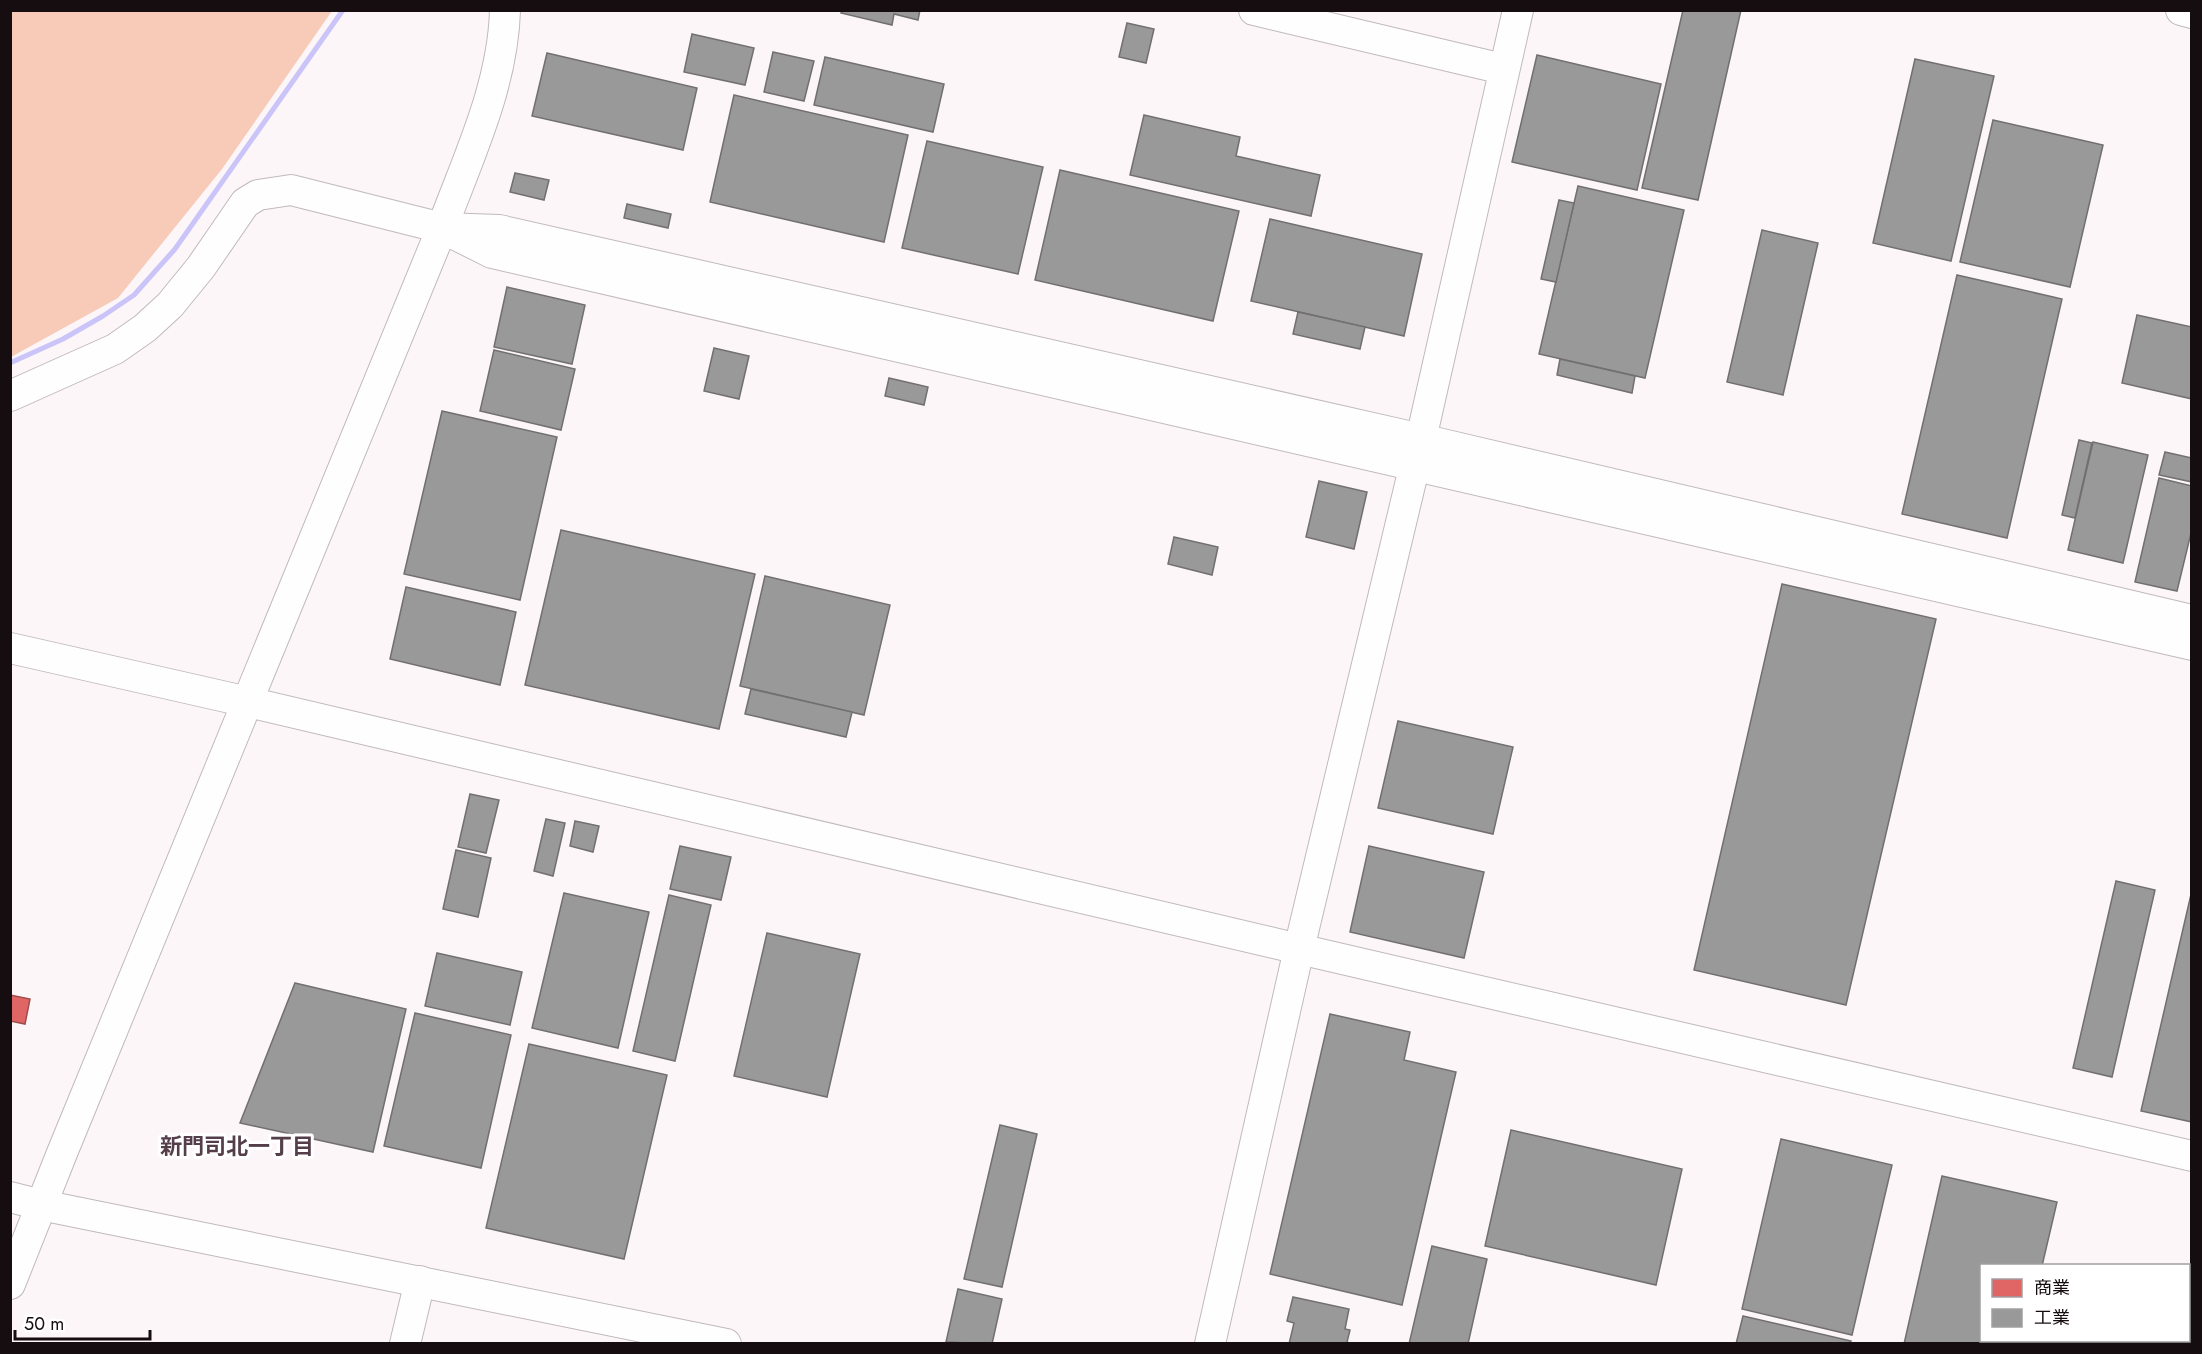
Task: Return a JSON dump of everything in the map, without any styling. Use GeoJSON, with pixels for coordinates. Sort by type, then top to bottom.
{"type":"FeatureCollection","features":[{"type":"Feature","properties":{"kind":"street"},"geometry":{"type":"LineString","coordinates":[[10,1284],[442,228],[489,101],[499,63],[505,10]]}},
{"type":"Feature","properties":{"kind":"street"},"geometry":{"type":"LineString","coordinates":[[1254,10],[1503,69]]}},
{"type":"Feature","properties":{"kind":"street"},"geometry":{"type":"LineString","coordinates":[[1210,1344],[1299,949],[1418,452],[1518,10]]}},
{"type":"Feature","properties":{"kind":"street"},"geometry":{"type":"LineString","coordinates":[[2181,10],[2192,13]]}},
{"type":"Feature","properties":{"kind":"street"},"geometry":{"type":"LineString","coordinates":[[10,396],[116,349],[145,328],[170,305],[201,267],[245,204],[258,195],[291,190],[442,228],[499,230],[1418,452],[2192,645]]}},
{"type":"Feature","properties":{"kind":"street"},"geometry":{"type":"LineString","coordinates":[[1418,452],[2192,620]]}},
{"type":"Feature","properties":{"kind":"street"},"geometry":{"type":"LineString","coordinates":[[10,648],[2192,1156]]}},
{"type":"Feature","properties":{"kind":"street"},"geometry":{"type":"LineString","coordinates":[[10,1197],[726,1344]]}},
{"type":"Feature","properties":{"kind":"street"},"geometry":{"type":"LineString","coordinates":[[405,1344],[420,1281]]}},
{"type":"Feature","properties":{"kind":"shaded area"},"geometry":{"type":"Polygon","coordinates":[[[11,10],[332,11],[222,169],[118,298],[11,357],[11,10]]]}},
{"type":"Feature","properties":{"kind":"building: 商業"},"geometry":{"type":"Polygon","coordinates":[[[10,995],[30,999],[25,1024],[10,1021],[10,995]]]}},
{"type":"Feature","properties":{"kind":"building: 工業"},"geometry":{"type":"Polygon","coordinates":[[[842,10],[920,10],[918,20],[894,14],[892,25],[841,13],[842,10]]]}},
{"type":"Feature","properties":{"kind":"building: 工業"},"geometry":{"type":"Polygon","coordinates":[[[1683,10],[1741,10],[1698,200],[1642,188],[1683,10]]]}},
{"type":"Feature","properties":{"kind":"building: 工業"},"geometry":{"type":"Polygon","coordinates":[[[1127,23],[1154,29],[1146,63],[1119,57],[1127,23]]]}},
{"type":"Feature","properties":{"kind":"building: 工業"},"geometry":{"type":"Polygon","coordinates":[[[692,34],[754,48],[745,85],[684,72],[692,34]]]}},
{"type":"Feature","properties":{"kind":"building: 工業"},"geometry":{"type":"Polygon","coordinates":[[[773,52],[814,61],[804,101],[764,92],[773,52]]]}},
{"type":"Feature","properties":{"kind":"building: 工業"},"geometry":{"type":"Polygon","coordinates":[[[547,53],[697,88],[683,150],[532,116],[547,53]]]}},
{"type":"Feature","properties":{"kind":"building: 工業"},"geometry":{"type":"Polygon","coordinates":[[[1537,55],[1661,84],[1637,190],[1512,162],[1537,55]]]}},
{"type":"Feature","properties":{"kind":"building: 工業"},"geometry":{"type":"Polygon","coordinates":[[[825,57],[944,84],[933,132],[814,105],[825,57]]]}},
{"type":"Feature","properties":{"kind":"building: 工業"},"geometry":{"type":"Polygon","coordinates":[[[1915,59],[1994,76],[1951,261],[1873,243],[1915,59]]]}},
{"type":"Feature","properties":{"kind":"building: 工業"},"geometry":{"type":"Polygon","coordinates":[[[734,95],[908,135],[884,242],[710,202],[734,95]]]}},
{"type":"Feature","properties":{"kind":"building: 工業"},"geometry":{"type":"Polygon","coordinates":[[[1144,115],[1240,137],[1236,156],[1320,175],[1311,216],[1130,175],[1144,115]]]}},
{"type":"Feature","properties":{"kind":"building: 工業"},"geometry":{"type":"Polygon","coordinates":[[[1993,120],[2103,145],[2070,287],[1960,262],[1993,120]]]}},
{"type":"Feature","properties":{"kind":"building: 工業"},"geometry":{"type":"Polygon","coordinates":[[[927,141],[1043,167],[1018,274],[902,248],[927,141]]]}},
{"type":"Feature","properties":{"kind":"building: 工業"},"geometry":{"type":"Polygon","coordinates":[[[1060,170],[1239,211],[1213,321],[1035,280],[1060,170]]]}},
{"type":"Feature","properties":{"kind":"building: 工業"},"geometry":{"type":"Polygon","coordinates":[[[515,173],[549,180],[544,200],[510,192],[515,173]]]}},
{"type":"Feature","properties":{"kind":"building: 工業"},"geometry":{"type":"Polygon","coordinates":[[[1578,186],[1684,210],[1645,378],[1539,354],[1578,186]]]}},
{"type":"Feature","properties":{"kind":"building: 工業"},"geometry":{"type":"Polygon","coordinates":[[[1559,200],[1574,203],[1556,282],[1541,279],[1559,200]]]}},
{"type":"Feature","properties":{"kind":"building: 工業"},"geometry":{"type":"Polygon","coordinates":[[[627,204],[671,214],[668,228],[624,218],[627,204]]]}},
{"type":"Feature","properties":{"kind":"building: 工業"},"geometry":{"type":"Polygon","coordinates":[[[1270,219],[1422,254],[1404,336],[1251,301],[1270,219]]]}},
{"type":"Feature","properties":{"kind":"building: 工業"},"geometry":{"type":"Polygon","coordinates":[[[1762,230],[1818,243],[1783,395],[1727,382],[1762,230]]]}},
{"type":"Feature","properties":{"kind":"building: 工業"},"geometry":{"type":"Polygon","coordinates":[[[1957,275],[2062,299],[2007,538],[1902,514],[1957,275]]]}},
{"type":"Feature","properties":{"kind":"building: 工業"},"geometry":{"type":"Polygon","coordinates":[[[507,287],[585,305],[572,364],[494,347],[507,287]]]}},
{"type":"Feature","properties":{"kind":"building: 工業"},"geometry":{"type":"Polygon","coordinates":[[[1298,312],[1365,327],[1360,349],[1293,334],[1298,312]]]}},
{"type":"Feature","properties":{"kind":"building: 工業"},"geometry":{"type":"Polygon","coordinates":[[[2137,315],[2192,327],[2192,399],[2122,383],[2137,315]]]}},
{"type":"Feature","properties":{"kind":"building: 工業"},"geometry":{"type":"Polygon","coordinates":[[[714,348],[749,356],[739,399],[704,391],[714,348]]]}},
{"type":"Feature","properties":{"kind":"building: 工業"},"geometry":{"type":"Polygon","coordinates":[[[494,350],[575,369],[561,430],[480,411],[494,350]]]}},
{"type":"Feature","properties":{"kind":"building: 工業"},"geometry":{"type":"Polygon","coordinates":[[[1560,359],[1635,376],[1632,393],[1557,375],[1560,359]]]}},
{"type":"Feature","properties":{"kind":"building: 工業"},"geometry":{"type":"Polygon","coordinates":[[[889,378],[928,387],[924,405],[885,396],[889,378]]]}},
{"type":"Feature","properties":{"kind":"building: 工業"},"geometry":{"type":"Polygon","coordinates":[[[442,411],[557,437],[520,600],[404,574],[442,411]]]}},
{"type":"Feature","properties":{"kind":"building: 工業"},"geometry":{"type":"Polygon","coordinates":[[[2079,440],[2092,443],[2075,518],[2062,515],[2079,440]]]}},
{"type":"Feature","properties":{"kind":"building: 工業"},"geometry":{"type":"Polygon","coordinates":[[[2093,442],[2148,455],[2123,563],[2068,550],[2093,442]]]}},
{"type":"Feature","properties":{"kind":"building: 工業"},"geometry":{"type":"Polygon","coordinates":[[[2165,452],[2192,458],[2192,482],[2159,475],[2165,452]]]}},
{"type":"Feature","properties":{"kind":"building: 工業"},"geometry":{"type":"Polygon","coordinates":[[[2159,478],[2192,486],[2192,529],[2177,591],[2135,582],[2159,478]]]}},
{"type":"Feature","properties":{"kind":"building: 工業"},"geometry":{"type":"Polygon","coordinates":[[[1319,481],[1367,492],[1354,549],[1306,537],[1319,481]]]}},
{"type":"Feature","properties":{"kind":"building: 工業"},"geometry":{"type":"Polygon","coordinates":[[[561,530],[755,574],[719,729],[525,685],[561,530]]]}},
{"type":"Feature","properties":{"kind":"building: 工業"},"geometry":{"type":"Polygon","coordinates":[[[1174,537],[1218,547],[1212,575],[1168,564],[1174,537]]]}},
{"type":"Feature","properties":{"kind":"building: 工業"},"geometry":{"type":"Polygon","coordinates":[[[765,576],[890,605],[864,715],[740,686],[765,576]]]}},
{"type":"Feature","properties":{"kind":"building: 工業"},"geometry":{"type":"Polygon","coordinates":[[[1782,584],[1936,619],[1846,1005],[1694,970],[1782,584]]]}},
{"type":"Feature","properties":{"kind":"building: 工業"},"geometry":{"type":"Polygon","coordinates":[[[406,587],[516,612],[500,685],[390,659],[406,587]]]}},
{"type":"Feature","properties":{"kind":"building: 工業"},"geometry":{"type":"Polygon","coordinates":[[[751,689],[852,712],[846,737],[745,714],[751,689]]]}},
{"type":"Feature","properties":{"kind":"building: 工業"},"geometry":{"type":"Polygon","coordinates":[[[1398,721],[1513,747],[1493,834],[1378,808],[1398,721]]]}},
{"type":"Feature","properties":{"kind":"building: 工業"},"geometry":{"type":"Polygon","coordinates":[[[470,794],[499,800],[486,853],[458,847],[470,794]]]}},
{"type":"Feature","properties":{"kind":"building: 工業"},"geometry":{"type":"Polygon","coordinates":[[[546,819],[565,823],[553,876],[534,871],[546,819]]]}},
{"type":"Feature","properties":{"kind":"building: 工業"},"geometry":{"type":"Polygon","coordinates":[[[575,821],[599,826],[593,852],[570,846],[575,821]]]}},
{"type":"Feature","properties":{"kind":"building: 工業"},"geometry":{"type":"Polygon","coordinates":[[[680,846],[731,857],[721,900],[670,889],[680,846]]]}},
{"type":"Feature","properties":{"kind":"building: 工業"},"geometry":{"type":"Polygon","coordinates":[[[1369,846],[1484,872],[1464,958],[1350,932],[1369,846]]]}},
{"type":"Feature","properties":{"kind":"building: 工業"},"geometry":{"type":"Polygon","coordinates":[[[456,850],[491,858],[478,917],[443,909],[456,850]]]}},
{"type":"Feature","properties":{"kind":"building: 工業"},"geometry":{"type":"Polygon","coordinates":[[[2116,881],[2155,890],[2112,1077],[2073,1068],[2116,881]]]}},
{"type":"Feature","properties":{"kind":"building: 工業"},"geometry":{"type":"Polygon","coordinates":[[[2192,890],[2192,1122],[2141,1111],[2192,890]]]}},
{"type":"Feature","properties":{"kind":"building: 工業"},"geometry":{"type":"Polygon","coordinates":[[[564,893],[649,912],[618,1048],[532,1028],[564,893]]]}},
{"type":"Feature","properties":{"kind":"building: 工業"},"geometry":{"type":"Polygon","coordinates":[[[669,895],[711,905],[675,1061],[633,1051],[669,895]]]}},
{"type":"Feature","properties":{"kind":"building: 工業"},"geometry":{"type":"Polygon","coordinates":[[[767,933],[860,954],[827,1097],[734,1076],[767,933]]]}},
{"type":"Feature","properties":{"kind":"building: 工業"},"geometry":{"type":"Polygon","coordinates":[[[437,953],[522,972],[510,1025],[425,1006],[437,953]]]}},
{"type":"Feature","properties":{"kind":"building: 工業"},"geometry":{"type":"Polygon","coordinates":[[[295,983],[406,1009],[373,1152],[240,1123],[295,983]]]}},
{"type":"Feature","properties":{"kind":"building: 工業"},"geometry":{"type":"Polygon","coordinates":[[[415,1013],[511,1035],[481,1168],[384,1146],[415,1013]]]}},
{"type":"Feature","properties":{"kind":"building: 工業"},"geometry":{"type":"Polygon","coordinates":[[[1330,1014],[1410,1032],[1404,1060],[1456,1072],[1402,1305],[1270,1274],[1330,1014]]]}},
{"type":"Feature","properties":{"kind":"building: 工業"},"geometry":{"type":"Polygon","coordinates":[[[529,1044],[667,1075],[624,1259],[486,1228],[529,1044]]]}},
{"type":"Feature","properties":{"kind":"building: 工業"},"geometry":{"type":"Polygon","coordinates":[[[1000,1125],[1037,1134],[1002,1287],[964,1279],[1000,1125]]]}},
{"type":"Feature","properties":{"kind":"building: 工業"},"geometry":{"type":"Polygon","coordinates":[[[1511,1130],[1682,1169],[1656,1285],[1485,1246],[1511,1130]]]}},
{"type":"Feature","properties":{"kind":"building: 工業"},"geometry":{"type":"Polygon","coordinates":[[[1781,1139],[1892,1165],[1852,1335],[1742,1309],[1781,1139]]]}},
{"type":"Feature","properties":{"kind":"building: 工業"},"geometry":{"type":"Polygon","coordinates":[[[1942,1176],[2057,1202],[2042,1264],[1980,1264],[1980,1342],[2024,1342],[2024,1344],[1904,1344],[1942,1176]]]}},
{"type":"Feature","properties":{"kind":"building: 工業"},"geometry":{"type":"Polygon","coordinates":[[[1432,1246],[1487,1259],[1468,1344],[1409,1344],[1432,1246]]]}},
{"type":"Feature","properties":{"kind":"building: 工業"},"geometry":{"type":"Polygon","coordinates":[[[958,1289],[1002,1299],[992,1344],[946,1342],[958,1289]]]}},
{"type":"Feature","properties":{"kind":"building: 工業"},"geometry":{"type":"Polygon","coordinates":[[[1293,1297],[1349,1309],[1345,1329],[1350,1330],[1347,1342],[1352,1344],[1289,1344],[1294,1323],[1287,1321],[1293,1297]]]}},
{"type":"Feature","properties":{"kind":"building: 工業"},"geometry":{"type":"Polygon","coordinates":[[[1743,1316],[1851,1341],[1850,1344],[1736,1344],[1743,1316]]]}},
{"type":"Feature","properties":{"kind":"waterway"},"geometry":{"type":"LineString","coordinates":[[10,363],[63,339],[134,295],[175,249],[343,10]]}},
{"type":"Feature","properties":{"kind":"district","name":"新門司北一丁目"},"geometry":{"type":"Point","coordinates":[237,1146]}}]}
